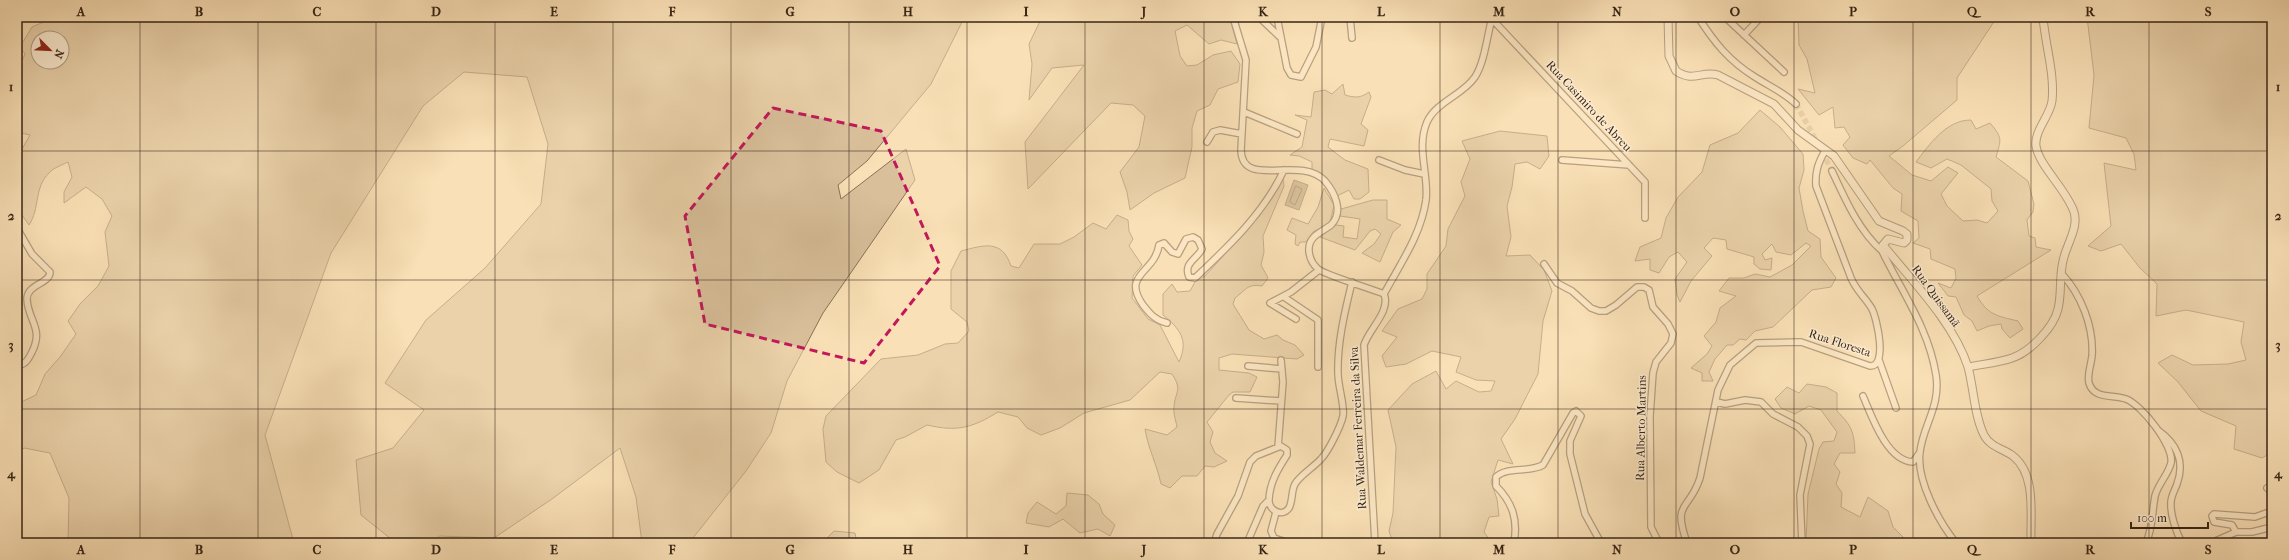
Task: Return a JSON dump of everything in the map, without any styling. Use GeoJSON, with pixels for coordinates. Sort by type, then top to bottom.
{"type":"FeatureCollection","features":[{"type":"Feature","properties":{"kind":"street"},"geometry":{"type":"LineString","coordinates":[[1233,17],[1246,60],[1241,155],[1246,165],[1255,170],[1299,169],[1319,176],[1332,190],[1338,210],[1334,221],[1314,236],[1309,246],[1310,256],[1319,270],[1384,294],[1414,239],[1426,201],[1422,152],[1427,122],[1432,114],[1474,77],[1491,18]]}},
{"type":"Feature","properties":{"kind":"street"},"geometry":{"type":"LineString","coordinates":[[1259,17],[1281,38]]}},
{"type":"Feature","properties":{"kind":"street"},"geometry":{"type":"LineString","coordinates":[[1277,17],[1289,72],[1291,75],[1301,77],[1316,47],[1322,17]]}},
{"type":"Feature","properties":{"kind":"street"},"geometry":{"type":"LineString","coordinates":[[1350,17],[1352,38]]}},
{"type":"Feature","properties":{"kind":"street"},"geometry":{"type":"LineString","coordinates":[[1668,17],[1669,56],[1676,71],[1683,76],[1692,78],[1715,74],[1752,91],[1774,104],[1798,130],[1826,151],[1840,164],[1879,221],[1907,234],[1907,240],[1904,243],[1888,239],[1883,248]]}},
{"type":"Feature","properties":{"kind":"street"},"geometry":{"type":"LineString","coordinates":[[1698,17],[1722,52],[1754,76],[1778,89],[1796,104]]}},
{"type":"Feature","properties":{"kind":"street"},"geometry":{"type":"LineString","coordinates":[[1725,17],[1784,72]]}},
{"type":"Feature","properties":{"kind":"street"},"geometry":{"type":"LineString","coordinates":[[1744,35],[1761,17]]}},
{"type":"Feature","properties":{"kind":"street"},"geometry":{"type":"LineString","coordinates":[[1968,367],[2013,358],[2046,332],[2055,318],[2058,309],[2062,290],[2061,274],[2063,261],[2075,219],[2070,201],[2044,162],[2036,146],[2036,139],[2052,102],[2052,90],[2043,17]]}},
{"type":"Feature","properties":{"kind":"street","name":"Rua Casimiro de Abreu"},"geometry":{"type":"LineString","coordinates":[[1491,18],[1645,182],[1645,218]]}},
{"type":"Feature","properties":{"kind":"street"},"geometry":{"type":"LineString","coordinates":[[1244,112],[1298,134]]}},
{"type":"Feature","properties":{"kind":"street"},"geometry":{"type":"LineString","coordinates":[[1207,142],[1213,132],[1220,130],[1242,134]]}},
{"type":"Feature","properties":{"kind":"street","name":"Rua Floresta"},"geometry":{"type":"LineString","coordinates":[[1717,402],[1718,390],[1730,365],[1756,343],[1801,342],[1870,366],[1876,364],[1879,360],[1881,351],[1872,309],[1857,291],[1816,186],[1818,164],[1826,151]]}},
{"type":"Feature","properties":{"kind":"street"},"geometry":{"type":"LineString","coordinates":[[1379,160],[1405,170],[1424,174]]}},
{"type":"Feature","properties":{"kind":"street"},"geometry":{"type":"LineString","coordinates":[[1562,160],[1629,165]]}},
{"type":"Feature","properties":{"kind":"street"},"geometry":{"type":"LineString","coordinates":[[1167,323],[1150,316],[1138,297],[1135,289],[1141,272],[1154,262],[1161,243],[1164,243],[1174,254],[1178,254],[1186,238],[1193,238],[1200,242],[1202,249],[1189,265],[1189,277],[1195,278],[1234,242],[1277,183],[1284,170]]}},
{"type":"Feature","properties":{"kind":"street"},"geometry":{"type":"LineString","coordinates":[[1832,172],[1872,242],[1883,248],[1924,333],[1936,375],[1937,387],[1933,413],[1920,452],[1913,462],[1898,457],[1891,449],[1879,430],[1864,396]]}},
{"type":"Feature","properties":{"kind":"street"},"geometry":{"type":"LineString","coordinates":[[17,228],[32,254],[50,272],[46,279],[31,289],[28,294],[28,301],[38,342],[28,362],[17,366]]}},
{"type":"Feature","properties":{"kind":"street","name":"Rua Quissamã"},"geometry":{"type":"LineString","coordinates":[[1883,248],[1935,309],[1959,348],[1968,367],[1979,422],[1985,436],[1994,446],[2015,457],[2027,475],[2031,543]]}},
{"type":"Feature","properties":{"kind":"street","name":"Rua Alberto Martins"},"geometry":{"type":"LineString","coordinates":[[1544,264],[1557,283],[1572,291],[1591,308],[1599,311],[1606,311],[1616,306],[1637,287],[1644,287],[1649,290],[1653,307],[1668,324],[1673,334],[1671,343],[1656,362],[1653,373],[1650,416],[1651,527],[1660,543]]}},
{"type":"Feature","properties":{"kind":"street"},"geometry":{"type":"LineString","coordinates":[[1296,319],[1271,305],[1273,301],[1284,297],[1319,270]]}},
{"type":"Feature","properties":{"kind":"street"},"geometry":{"type":"LineString","coordinates":[[2061,274],[2079,296],[2088,326],[2092,346],[2089,382],[2092,389],[2103,396],[2126,399],[2136,405],[2157,430],[2168,448],[2171,461],[2169,470],[2156,493],[2152,529],[2146,543]]}},
{"type":"Feature","properties":{"kind":"street"},"geometry":{"type":"LineString","coordinates":[[1268,501],[1271,508],[1276,512],[1287,510],[1290,505],[1295,484],[1323,458],[1343,418],[1344,410],[1338,390],[1338,372],[1344,315],[1352,282]]}},
{"type":"Feature","properties":{"kind":"street","name":"Rua Waldemar Ferreira da Silva"},"geometry":{"type":"LineString","coordinates":[[1376,543],[1364,345],[1367,335],[1384,311],[1384,294]]}},
{"type":"Feature","properties":{"kind":"street"},"geometry":{"type":"LineString","coordinates":[[1284,297],[1318,320],[1318,367]]}},
{"type":"Feature","properties":{"kind":"street"},"geometry":{"type":"LineString","coordinates":[[1278,447],[1282,369],[1281,360]]}},
{"type":"Feature","properties":{"kind":"street"},"geometry":{"type":"LineString","coordinates":[[1879,360],[1896,408]]}},
{"type":"Feature","properties":{"kind":"street"},"geometry":{"type":"LineString","coordinates":[[1248,366],[1282,369]]}},
{"type":"Feature","properties":{"kind":"street"},"geometry":{"type":"LineString","coordinates":[[1236,398],[1280,401]]}},
{"type":"Feature","properties":{"kind":"street"},"geometry":{"type":"LineString","coordinates":[[1687,543],[1680,520],[1681,510],[1698,483],[1717,402],[1725,404],[1746,400],[1761,402],[1773,414],[1798,427],[1807,436],[1810,444],[1800,495],[1802,543]]}},
{"type":"Feature","properties":{"kind":"street"},"geometry":{"type":"LineString","coordinates":[[1514,543],[1515,515],[1511,504],[1496,486],[1496,477],[1501,472],[1540,466],[1554,446],[1573,413],[1579,412],[1581,416],[1570,442],[1570,454],[1585,514],[1601,543]]}},
{"type":"Feature","properties":{"kind":"street"},"geometry":{"type":"LineString","coordinates":[[2157,430],[2167,437],[2179,454],[2180,472],[2171,500],[2171,509],[2182,543]]}},
{"type":"Feature","properties":{"kind":"street"},"geometry":{"type":"LineString","coordinates":[[1214,543],[1216,534],[1238,496],[1250,462],[1256,456],[1278,447],[1284,447],[1287,455],[1272,484],[1268,501],[1261,510],[1247,543]]}},
{"type":"Feature","properties":{"kind":"street"},"geometry":{"type":"LineString","coordinates":[[1920,452],[1923,477],[1928,493],[1938,516],[1956,543]]}},
{"type":"Feature","properties":{"kind":"street"},"geometry":{"type":"LineString","coordinates":[[2236,532],[2232,525],[2214,522],[2212,516],[2214,514],[2255,517],[2272,511]]}},
{"type":"Feature","properties":{"kind":"street"},"geometry":{"type":"LineString","coordinates":[[1276,512],[1271,532],[1274,538],[1289,543]]}},
{"type":"Feature","properties":{"kind":"street"},"geometry":{"type":"LineString","coordinates":[[2211,543],[2236,532],[2252,532],[2272,527]]}},
{"type":"Feature","properties":{"kind":"highlighted area"},"geometry":{"type":"Polygon","coordinates":[[[773,108],[881,131],[940,266],[864,363],[705,324],[685,216],[773,108]]]}},
{"type":"Feature","properties":{"kind":"shaded area"},"geometry":{"type":"Polygon","coordinates":[[[48,17],[968,17],[964,18],[931,84],[867,161],[838,185],[841,199],[906,149],[915,180],[823,313],[787,381],[771,433],[746,471],[689,543],[642,543],[636,497],[620,448],[552,499],[494,538],[439,536],[437,543],[396,543],[361,515],[356,460],[393,448],[424,410],[385,383],[426,320],[485,268],[541,204],[548,144],[527,77],[464,72],[423,106],[331,253],[265,435],[294,543],[68,543],[69,498],[50,453],[24,448],[17,454],[17,404],[36,395],[45,374],[60,357],[76,334],[68,321],[80,304],[98,286],[109,266],[105,232],[112,216],[102,199],[86,187],[64,203],[64,192],[72,177],[68,162],[53,170],[44,179],[39,191],[35,212],[29,225],[17,208],[17,158],[30,135],[17,132],[17,72],[25,54],[20,47],[30,30],[30,70],[70,70],[70,30],[30,30],[32,27],[46,21],[48,17]]]}},
{"type":"Feature","properties":{"kind":"shaded area"},"geometry":{"type":"Polygon","coordinates":[[[1042,17],[1227,17],[1231,22],[1237,44],[1221,40],[1209,44],[1187,25],[1175,31],[1180,56],[1187,66],[1197,65],[1213,55],[1231,51],[1240,64],[1238,82],[1218,89],[1210,105],[1197,111],[1192,128],[1192,147],[1185,178],[1154,193],[1130,210],[1127,192],[1120,172],[1139,147],[1145,116],[1133,105],[1111,103],[1028,189],[1025,142],[1084,65],[1052,68],[1029,100],[1032,64],[1029,44],[1042,17]]]}},
{"type":"Feature","properties":{"kind":"shaded area"},"geometry":{"type":"Polygon","coordinates":[[[1798,17],[1997,17],[1957,78],[1957,100],[1889,156],[1912,175],[1931,181],[1948,167],[1958,173],[1941,194],[1947,206],[1963,221],[1977,220],[1987,223],[1998,211],[1992,201],[1991,189],[1961,165],[1947,159],[1931,168],[1916,162],[1939,135],[1954,124],[1962,121],[1971,120],[1976,129],[1990,123],[1997,132],[2000,143],[1996,157],[2028,181],[2034,204],[2033,212],[2027,220],[2029,236],[2035,238],[2036,247],[2051,250],[1977,296],[1989,311],[2004,318],[2018,321],[2023,329],[2010,338],[2002,329],[2001,324],[1989,326],[1977,331],[1972,321],[1964,315],[1956,297],[1948,296],[1938,283],[1951,288],[1956,278],[1955,269],[1931,259],[1930,249],[1913,243],[1919,238],[1918,221],[1901,211],[1902,194],[1893,188],[1870,160],[1867,164],[1853,158],[1843,145],[1850,137],[1844,127],[1835,128],[1833,107],[1819,115],[1798,89],[1815,93],[1807,59],[1799,45],[1798,17]]]}},
{"type":"Feature","properties":{"kind":"shaded area"},"geometry":{"type":"Polygon","coordinates":[[[2087,17],[2272,17],[2272,452],[2262,458],[2234,449],[2236,426],[2201,411],[2178,382],[2158,363],[2172,355],[2193,365],[2228,364],[2246,360],[2241,342],[2244,322],[2186,310],[2156,316],[2157,284],[2140,268],[2121,244],[2101,251],[2088,246],[2111,226],[2104,163],[2136,170],[2134,154],[2126,138],[2089,128],[2094,75],[2087,17]]]}},
{"type":"Feature","properties":{"kind":"shaded area"},"geometry":{"type":"Polygon","coordinates":[[[1343,84],[1345,95],[1358,97],[1369,92],[1371,97],[1361,124],[1368,130],[1364,146],[1330,139],[1328,147],[1345,160],[1368,169],[1369,192],[1360,199],[1354,199],[1349,190],[1337,196],[1324,176],[1317,171],[1312,170],[1312,162],[1299,156],[1290,155],[1302,147],[1307,120],[1295,115],[1311,117],[1314,92],[1325,90],[1332,94],[1343,84]]]}},
{"type":"Feature","properties":{"kind":"shaded area"},"geometry":{"type":"Polygon","coordinates":[[[1760,110],[1780,127],[1803,154],[1804,170],[1799,188],[1808,231],[1820,239],[1821,257],[1836,278],[1831,287],[1812,290],[1773,327],[1755,331],[1746,340],[1740,339],[1733,345],[1727,345],[1715,359],[1709,372],[1713,381],[1702,381],[1702,373],[1691,368],[1707,354],[1712,346],[1704,336],[1716,322],[1720,308],[1736,296],[1719,291],[1729,278],[1744,278],[1755,274],[1770,277],[1792,265],[1811,246],[1806,243],[1791,255],[1776,252],[1772,244],[1762,254],[1765,260],[1772,258],[1771,270],[1760,269],[1754,264],[1754,257],[1727,249],[1726,240],[1713,238],[1704,248],[1712,256],[1691,281],[1680,302],[1677,295],[1675,279],[1687,262],[1678,252],[1669,257],[1659,273],[1650,270],[1650,259],[1635,261],[1640,247],[1661,238],[1666,218],[1678,197],[1702,172],[1710,145],[1738,133],[1760,110]]]}},
{"type":"Feature","properties":{"kind":"shaded area"},"geometry":{"type":"Polygon","coordinates":[[[1500,131],[1547,136],[1549,156],[1540,169],[1527,162],[1515,164],[1512,187],[1507,206],[1511,237],[1506,256],[1530,255],[1544,270],[1552,291],[1543,321],[1538,374],[1515,419],[1501,439],[1513,464],[1498,460],[1491,482],[1497,499],[1499,516],[1489,517],[1484,532],[1492,543],[1393,543],[1389,531],[1393,513],[1396,447],[1388,410],[1412,384],[1436,371],[1446,389],[1456,381],[1479,392],[1491,391],[1495,381],[1476,380],[1456,372],[1461,357],[1432,351],[1406,364],[1386,367],[1382,356],[1397,337],[1382,331],[1398,309],[1422,299],[1427,289],[1427,274],[1446,246],[1448,229],[1465,196],[1461,182],[1470,159],[1462,141],[1500,131]]]}},
{"type":"Feature","properties":{"kind":"shaded area"},"geometry":{"type":"Polygon","coordinates":[[[1283,179],[1284,186],[1263,236],[1264,252],[1261,265],[1268,278],[1262,286],[1257,285],[1247,288],[1235,298],[1233,304],[1249,330],[1264,339],[1277,335],[1283,340],[1295,345],[1304,355],[1297,359],[1232,354],[1219,358],[1219,370],[1249,373],[1257,377],[1250,392],[1233,392],[1207,422],[1213,432],[1210,442],[1215,453],[1227,461],[1214,467],[1205,466],[1197,476],[1182,476],[1170,488],[1161,484],[1145,429],[1167,435],[1177,427],[1174,409],[1178,388],[1172,374],[1160,372],[1130,400],[1084,413],[1060,428],[1041,435],[1027,428],[1018,417],[998,412],[980,422],[964,427],[947,428],[927,425],[905,437],[896,440],[879,470],[859,483],[837,472],[826,462],[823,429],[826,416],[881,359],[918,355],[945,344],[958,343],[969,331],[967,322],[951,309],[951,271],[961,251],[977,247],[991,246],[1003,251],[1011,266],[1019,268],[1034,244],[1060,244],[1074,237],[1093,223],[1106,229],[1117,215],[1128,220],[1129,231],[1133,239],[1129,246],[1142,265],[1133,276],[1132,298],[1148,319],[1160,325],[1179,362],[1182,354],[1183,341],[1178,330],[1163,315],[1163,294],[1172,284],[1177,292],[1190,291],[1196,280],[1205,276],[1248,229],[1283,179]]]}},
{"type":"Feature","properties":{"kind":"shaded area"},"geometry":{"type":"Polygon","coordinates":[[[1324,188],[1334,205],[1330,223],[1313,232],[1306,242],[1300,242],[1298,246],[1295,244],[1296,235],[1287,230],[1292,218],[1308,224],[1318,207],[1324,188]]]}},
{"type":"Feature","properties":{"kind":"shaded area"},"geometry":{"type":"Polygon","coordinates":[[[1373,200],[1387,200],[1387,219],[1401,225],[1393,232],[1380,262],[1362,253],[1374,244],[1381,234],[1375,229],[1370,231],[1355,250],[1320,237],[1336,225],[1344,226],[1343,237],[1357,239],[1360,219],[1340,216],[1341,209],[1373,200]]]}},
{"type":"Feature","properties":{"kind":"shaded area"},"geometry":{"type":"Polygon","coordinates":[[[1807,384],[1826,387],[1837,393],[1837,411],[1849,425],[1853,434],[1855,453],[1840,453],[1834,464],[1840,472],[1836,484],[1842,493],[1841,507],[1860,517],[1868,497],[1888,511],[1893,527],[1909,543],[1806,543],[1808,494],[1819,449],[1823,442],[1834,441],[1837,432],[1821,410],[1809,406],[1795,414],[1781,408],[1775,399],[1787,387],[1799,393],[1807,384]]]}},
{"type":"Feature","properties":{"kind":"shaded area"},"geometry":{"type":"Polygon","coordinates":[[[1067,493],[1088,495],[1099,504],[1103,514],[1115,525],[1110,536],[1098,529],[1080,533],[1063,519],[1049,527],[1026,523],[1028,513],[1037,502],[1056,514],[1066,506],[1067,493]]]}},
{"type":"Feature","properties":{"kind":"shaded area"},"geometry":{"type":"Polygon","coordinates":[[[834,531],[855,533],[857,543],[822,543],[834,531]]]}},
{"type":"Feature","properties":{"kind":"water"},"geometry":{"type":"Polygon","coordinates":[[[1294,180],[1308,185],[1299,210],[1285,205],[1294,180]]]}},
{"type":"Feature","properties":{"kind":"tunnel"},"geometry":{"type":"LineString","coordinates":[[1796,104],[1817,142]]}},
{"type":"Feature","properties":{"kind":"tunnel"},"geometry":{"type":"LineString","coordinates":[[1822,152],[1832,171]]}}]}
